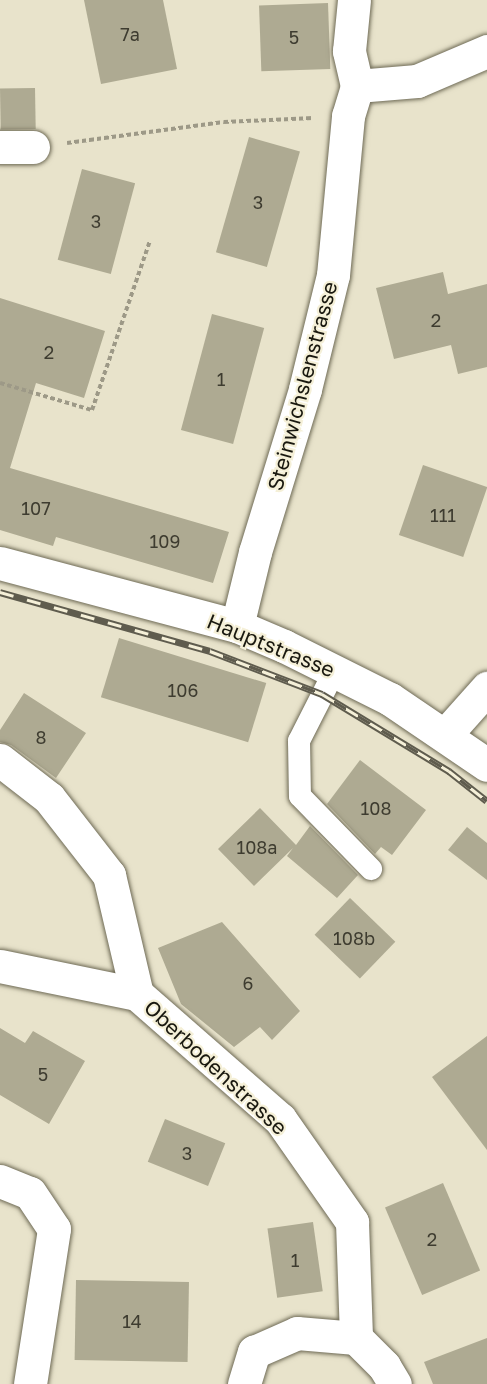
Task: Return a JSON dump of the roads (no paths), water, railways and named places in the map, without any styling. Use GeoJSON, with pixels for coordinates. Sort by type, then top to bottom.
{"type":"FeatureCollection","features":[{"type":"Feature","properties":{"kind":"street","name":"Steinwichslenstrasse"},"geometry":{"type":"LineString","coordinates":[[237,626],[255,552],[305,389],[333,275],[352,101],[349,51],[354,0]]}},
{"type":"Feature","properties":{"kind":"street"},"geometry":{"type":"LineString","coordinates":[[352,101],[417,81],[487,51]]}},
{"type":"Feature","properties":{"kind":"street"},"geometry":{"type":"LineString","coordinates":[[0,147],[33,147]]}},
{"type":"Feature","properties":{"kind":"street","name":"Hauptstrasse"},"geometry":{"type":"LineString","coordinates":[[0,563],[237,626],[335,670],[446,734],[487,765]]}},
{"type":"Feature","properties":{"kind":"street"},"geometry":{"type":"LineString","coordinates":[[446,734],[487,688]]}},
{"type":"Feature","properties":{"kind":"street","name":"Oberbodenstrasse"},"geometry":{"type":"LineString","coordinates":[[0,760],[49,798],[109,874],[137,994]]}},
{"type":"Feature","properties":{"kind":"street","name":"Oberbodenstrasse"},"geometry":{"type":"LineString","coordinates":[[0,966],[137,994],[280,1119],[352,1222],[356,1338]]}},
{"type":"Feature","properties":{"kind":"street"},"geometry":{"type":"LineString","coordinates":[[0,1181],[30,1193],[54,1229],[30,1384]]}},
{"type":"Feature","properties":{"kind":"street"},"geometry":{"type":"LineString","coordinates":[[244,1384],[254,1352],[297,1333],[356,1338],[384,1366],[395,1384]]}},
{"type":"Feature","properties":{"kind":"lane"},"geometry":{"type":"LineString","coordinates":[[335,670],[299,741],[300,796],[371,869]]}},
{"type":"Feature","properties":{"kind":"railway"},"geometry":{"type":"LineString","coordinates":[[0,592],[210,651],[322,694],[449,771],[487,801]]}}]}
